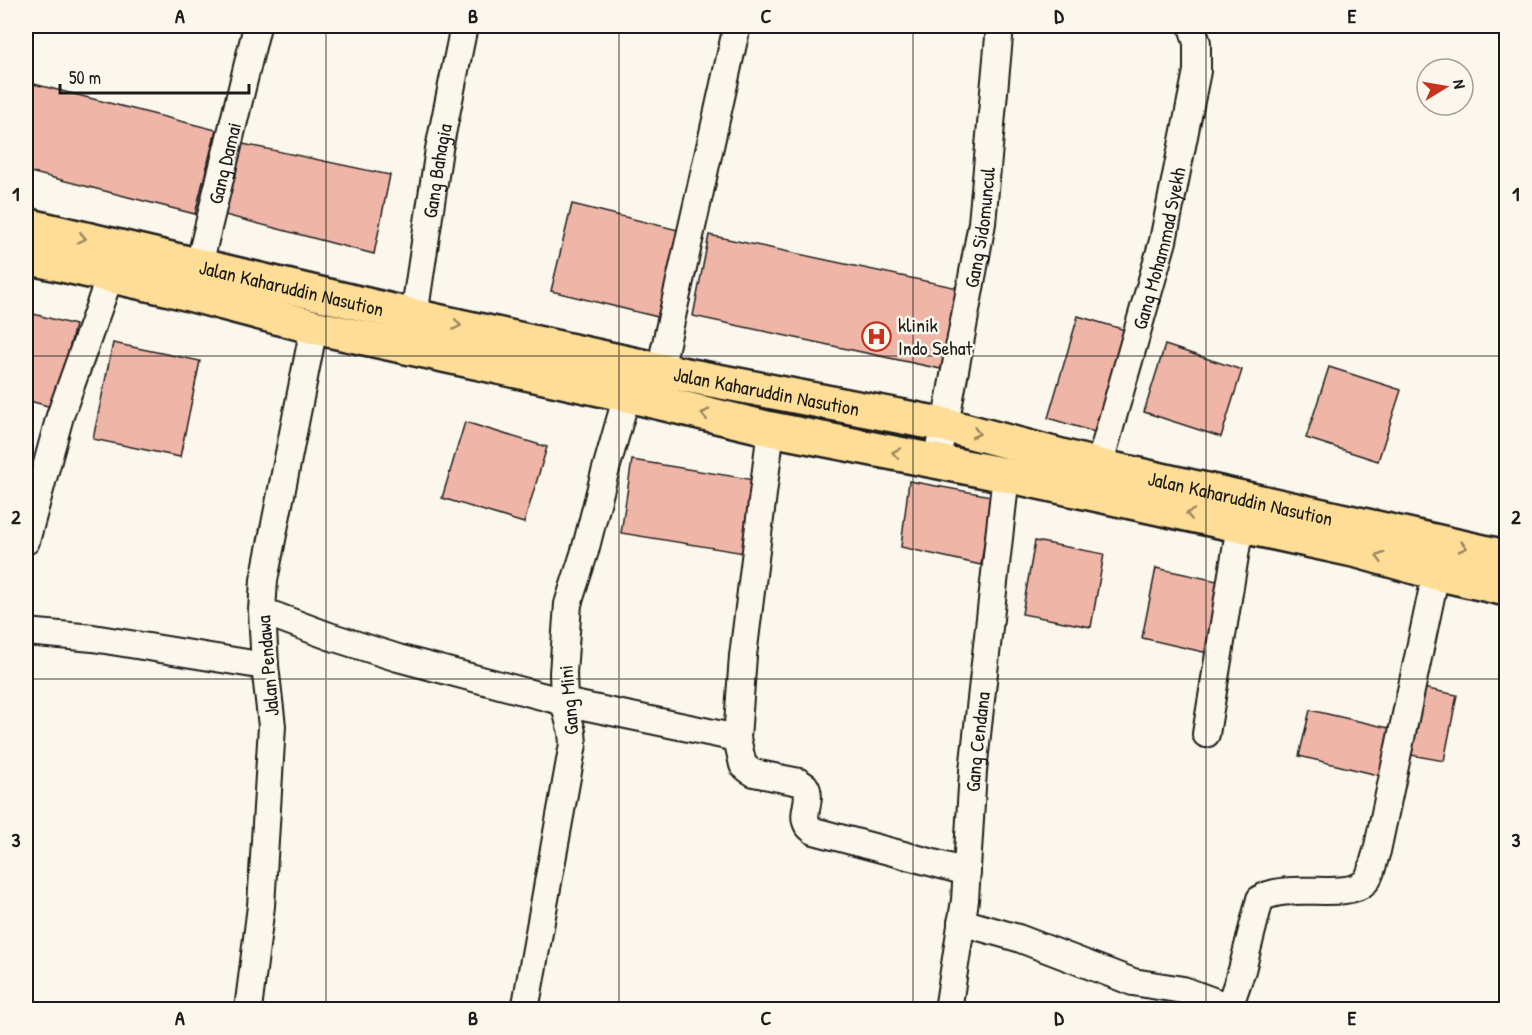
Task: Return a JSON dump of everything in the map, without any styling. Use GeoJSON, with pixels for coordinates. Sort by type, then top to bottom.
{"type":"FeatureCollection","features":[{"type":"Feature","properties":{"kind":"highway","name":"Jalan Kaharuddin Nasution"},"geometry":{"type":"LineString","coordinates":[[26,225],[414,316],[660,370],[945,425],[1099,466],[1506,557]]}},
{"type":"Feature","properties":{"kind":"highway","name":"Jalan Kaharuddin Nasution"},"geometry":{"type":"LineString","coordinates":[[26,257],[170,290],[314,327],[627,395],[771,429],[1006,475],[1240,525],[1358,551],[1436,573],[1506,589]]}},
{"type":"Feature","properties":{"kind":"street","name":"Gang Damai"},"geometry":{"type":"LineString","coordinates":[[199,266],[257,26]]}},
{"type":"Feature","properties":{"kind":"street","name":"Gang Bahagia"},"geometry":{"type":"LineString","coordinates":[[414,316],[440,149],[464,26]]}},
{"type":"Feature","properties":{"kind":"street"},"geometry":{"type":"LineString","coordinates":[[660,370],[737,26]]}},
{"type":"Feature","properties":{"kind":"street","name":"Gang Sidomuncul"},"geometry":{"type":"LineString","coordinates":[[935,461],[945,425],[982,223],[1000,26]]}},
{"type":"Feature","properties":{"kind":"street","name":"Gang Mohammad Syekh"},"geometry":{"type":"LineString","coordinates":[[1099,466],[1163,241],[1197,71],[1197,43],[1192,26]]}},
{"type":"Feature","properties":{"kind":"street"},"geometry":{"type":"LineString","coordinates":[[26,541],[60,416],[110,276]]}},
{"type":"Feature","properties":{"kind":"street","name":"Jalan Pendawa"},"geometry":{"type":"LineString","coordinates":[[248,1010],[261,906],[272,726],[261,611],[264,580],[314,327]]}},
{"type":"Feature","properties":{"kind":"street","name":"Gang Mini"},"geometry":{"type":"LineString","coordinates":[[525,1010],[573,744],[564,702],[563,673],[568,604],[585,551],[627,395]]}},
{"type":"Feature","properties":{"kind":"street"},"geometry":{"type":"LineString","coordinates":[[771,429],[743,656],[737,738],[743,765],[754,773],[799,782],[806,786],[809,794],[807,824],[814,831],[967,872]]}},
{"type":"Feature","properties":{"kind":"street","name":"Gang Cendana"},"geometry":{"type":"LineString","coordinates":[[948,1010],[965,900],[973,771],[1006,475]]}},
{"type":"Feature","properties":{"kind":"street"},"geometry":{"type":"LineString","coordinates":[[1206,734],[1240,525]]}},
{"type":"Feature","properties":{"kind":"street"},"geometry":{"type":"LineString","coordinates":[[961,922],[1018,938],[1133,982],[1183,990],[1228,1008],[1242,970],[1260,900],[1273,894],[1300,890],[1325,891],[1353,888],[1365,882],[1368,876],[1377,851],[1436,573]]}},
{"type":"Feature","properties":{"kind":"street"},"geometry":{"type":"LineString","coordinates":[[261,611],[328,636],[398,658],[564,702],[737,738]]}},
{"type":"Feature","properties":{"kind":"street"},"geometry":{"type":"LineString","coordinates":[[26,632],[93,638],[265,666]]}},
{"type":"Feature","properties":{"kind":"building"},"geometry":{"type":"Polygon","coordinates":[[[26,82],[216,130],[195,214],[26,171],[26,82]]]}},
{"type":"Feature","properties":{"kind":"building"},"geometry":{"type":"Polygon","coordinates":[[[243,144],[390,175],[374,254],[225,215],[243,144]]]}},
{"type":"Feature","properties":{"kind":"building"},"geometry":{"type":"Polygon","coordinates":[[[572,204],[682,231],[662,318],[551,291],[572,204]]]}},
{"type":"Feature","properties":{"kind":"building"},"geometry":{"type":"Polygon","coordinates":[[[709,235],[958,288],[941,369],[693,316],[709,235]]]}},
{"type":"Feature","properties":{"kind":"building"},"geometry":{"type":"Polygon","coordinates":[[[26,312],[75,325],[55,408],[26,400],[26,312]]]}},
{"type":"Feature","properties":{"kind":"building"},"geometry":{"type":"Polygon","coordinates":[[[1078,316],[1132,332],[1101,434],[1048,418],[1078,316]]]}},
{"type":"Feature","properties":{"kind":"building"},"geometry":{"type":"Polygon","coordinates":[[[113,343],[200,361],[180,457],[93,439],[113,343]]]}},
{"type":"Feature","properties":{"kind":"building"},"geometry":{"type":"Polygon","coordinates":[[[1165,345],[1242,370],[1221,437],[1144,412],[1165,345]]]}},
{"type":"Feature","properties":{"kind":"building"},"geometry":{"type":"Polygon","coordinates":[[[1329,367],[1401,390],[1378,461],[1306,438],[1329,367]]]}},
{"type":"Feature","properties":{"kind":"building"},"geometry":{"type":"Polygon","coordinates":[[[465,422],[547,447],[524,523],[442,498],[465,422]]]}},
{"type":"Feature","properties":{"kind":"building"},"geometry":{"type":"Polygon","coordinates":[[[632,460],[755,480],[744,553],[621,533],[632,460]]]}},
{"type":"Feature","properties":{"kind":"building"},"geometry":{"type":"Polygon","coordinates":[[[909,481],[991,496],[981,565],[901,547],[909,481]]]}},
{"type":"Feature","properties":{"kind":"building"},"geometry":{"type":"Polygon","coordinates":[[[1035,541],[1104,554],[1091,627],[1022,614],[1035,541]]]}},
{"type":"Feature","properties":{"kind":"building"},"geometry":{"type":"Polygon","coordinates":[[[1156,568],[1222,582],[1208,653],[1142,638],[1156,568]]]}},
{"type":"Feature","properties":{"kind":"building"},"geometry":{"type":"Polygon","coordinates":[[[1418,687],[1457,695],[1444,761],[1405,754],[1418,687]]]}},
{"type":"Feature","properties":{"kind":"building"},"geometry":{"type":"Polygon","coordinates":[[[1310,710],[1393,729],[1382,776],[1299,756],[1310,710]]]}},
{"type":"Feature","properties":{"kind":"place","name":"klinik Indo Sehat"},"geometry":{"type":"Point","coordinates":[877,336]}}]}
